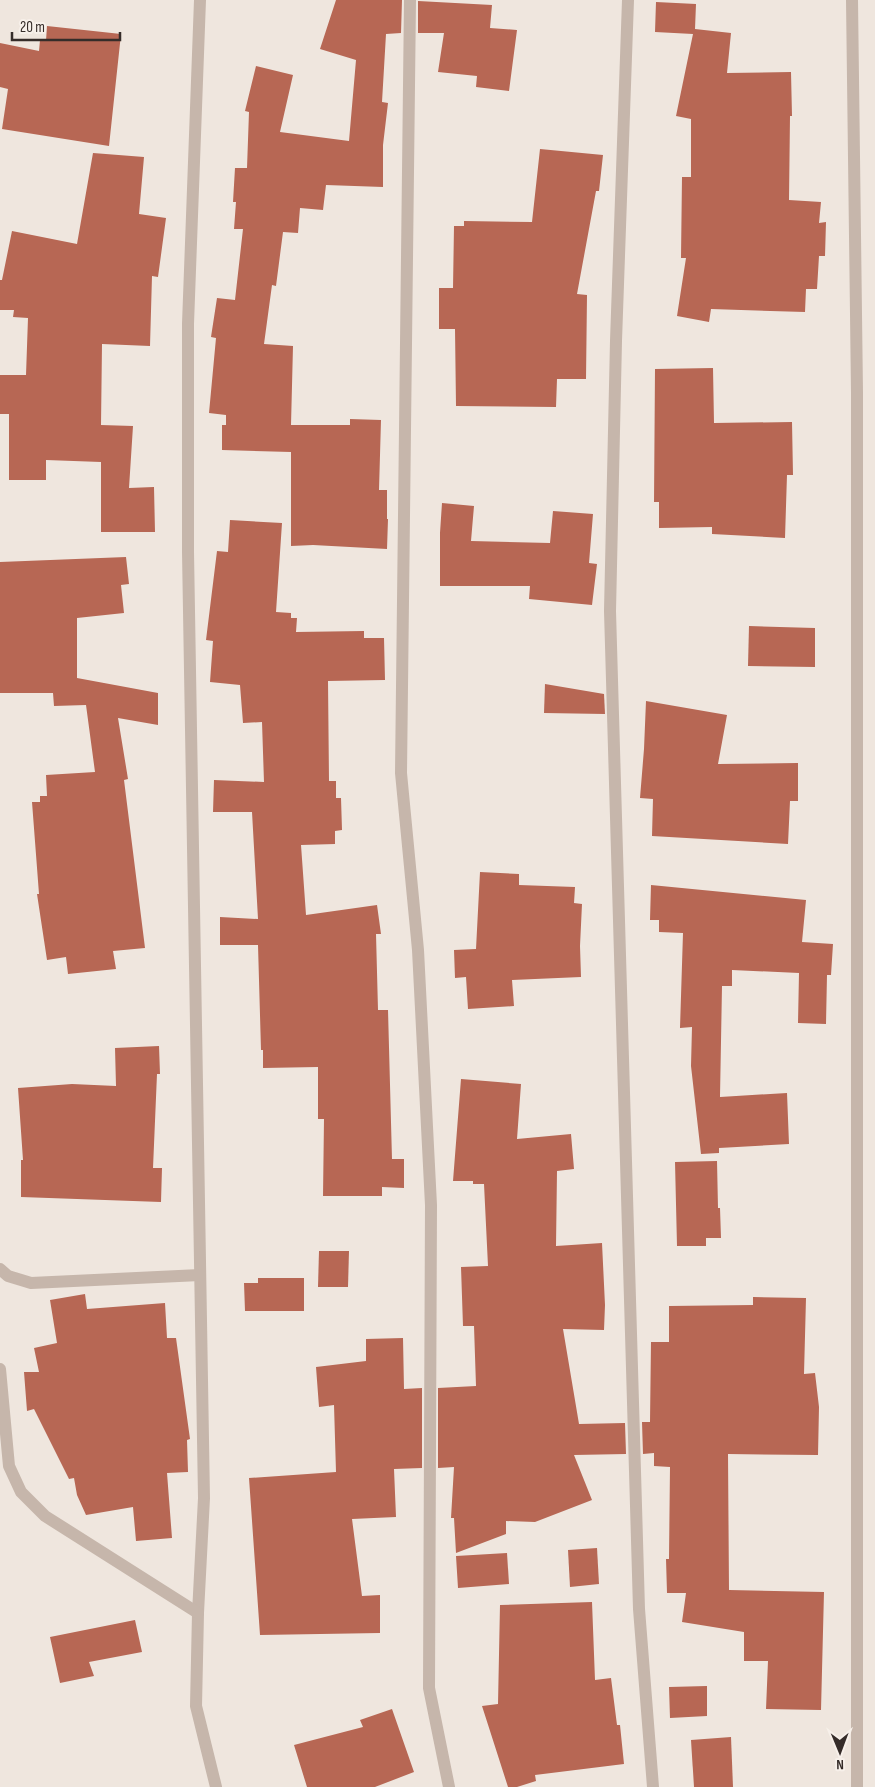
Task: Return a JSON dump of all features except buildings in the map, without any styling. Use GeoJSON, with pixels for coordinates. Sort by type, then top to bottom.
{"type":"FeatureCollection","features":[{"type":"Feature","properties":{"kind":"street"},"geometry":{"type":"LineString","coordinates":[[200,0],[188,324],[188,552],[204,1498],[198,1613],[196,1706],[216,1787]]}},
{"type":"Feature","properties":{"kind":"street"},"geometry":{"type":"LineString","coordinates":[[410,0],[401,773],[418,950],[431,1205],[429,1688],[450,1787]]}},
{"type":"Feature","properties":{"kind":"street"},"geometry":{"type":"LineString","coordinates":[[628,0],[616,341],[610,611],[638,1609],[653,1787]]}},
{"type":"Feature","properties":{"kind":"street"},"geometry":{"type":"LineString","coordinates":[[852,0],[857,392],[857,1787]]}},
{"type":"Feature","properties":{"kind":"street"},"geometry":{"type":"LineString","coordinates":[[0,1269],[8,1276],[31,1283],[200,1275]]}},
{"type":"Feature","properties":{"kind":"street"},"geometry":{"type":"LineString","coordinates":[[0,1369],[9,1466],[21,1492],[45,1516],[198,1613]]}}]}
